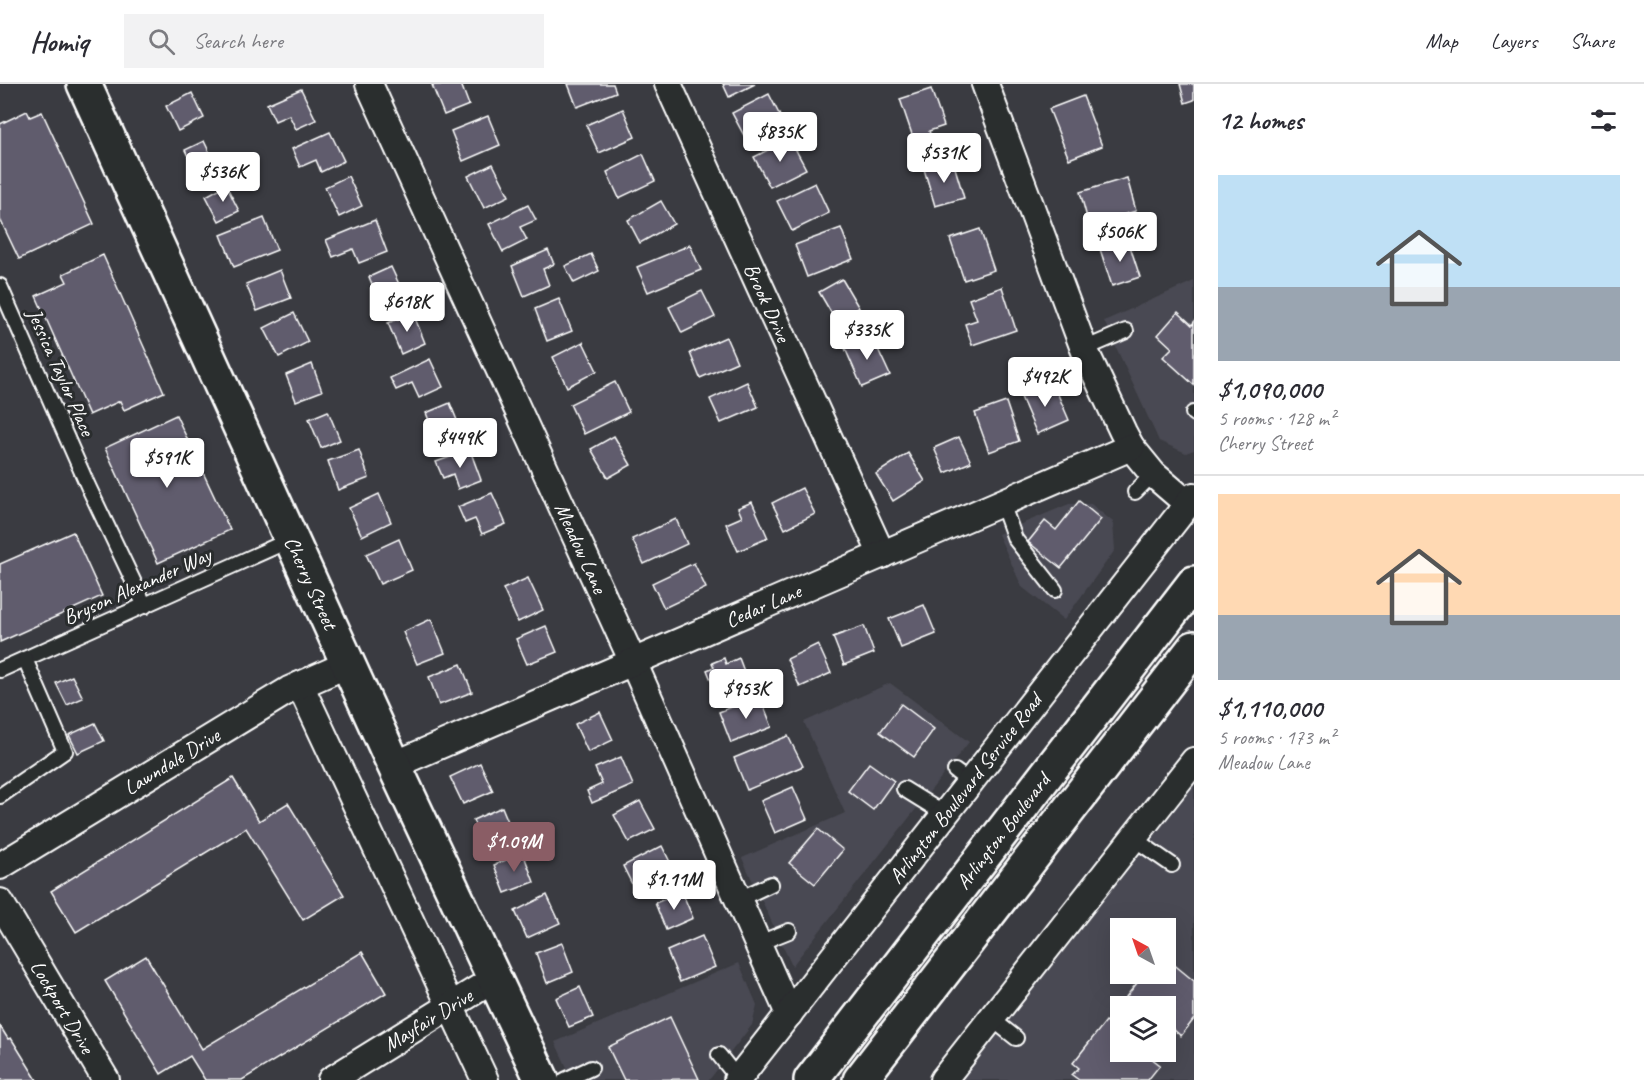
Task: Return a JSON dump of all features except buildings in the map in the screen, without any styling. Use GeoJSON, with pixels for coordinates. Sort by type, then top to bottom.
{"type":"FeatureCollection","features":[{"type":"Feature","properties":{"kind":"main road","name":"Cherry Street"},"geometry":{"type":"LineString","coordinates":[[84,84],[394,765],[542,1080]]}},
{"type":"Feature","properties":{"kind":"main road","name":"Arlington Boulevard"},"geometry":{"type":"LineString","coordinates":[[811,1080],[1194,583]]}},
{"type":"Feature","properties":{"kind":"main road","name":"Arlington Boulevard"},"geometry":{"type":"LineString","coordinates":[[860,1080],[1194,648]]}},
{"type":"Feature","properties":{"kind":"street","name":"Meadow Lane"},"geometry":{"type":"LineString","coordinates":[[369,84],[633,662],[789,1014]]}},
{"type":"Feature","properties":{"kind":"street","name":"Brook Drive"},"geometry":{"type":"LineString","coordinates":[[668,84],[882,555]]}},
{"type":"Feature","properties":{"kind":"street"},"geometry":{"type":"LineString","coordinates":[[985,84],[1084,349],[1131,447],[1153,474],[1191,500]]}},
{"type":"Feature","properties":{"kind":"street","name":"Cedar Lane"},"geometry":{"type":"LineString","coordinates":[[394,765],[1131,447]]}},
{"type":"Feature","properties":{"kind":"street","name":"Arlington Boulevard Service Road"},"geometry":{"type":"LineString","coordinates":[[738,1079],[946,815],[963,777],[1191,500]]}},
{"type":"Feature","properties":{"kind":"street","name":"Lawndale Drive"},"geometry":{"type":"LineString","coordinates":[[0,866],[289,690],[348,664]]}},
{"type":"Feature","properties":{"kind":"street"},"geometry":{"type":"LineString","coordinates":[[300,685],[485,1080]]}},
{"type":"Feature","properties":{"kind":"street"},"geometry":{"type":"LineString","coordinates":[[957,1071],[992,1018],[1133,838],[1190,774]]}},
{"type":"Feature","properties":{"kind":"street","name":"Lockport Drive"},"geometry":{"type":"LineString","coordinates":[[0,902],[106,1080]]}},
{"type":"Feature","properties":{"kind":"street","name":"Mayfair Drive"},"geometry":{"type":"LineString","coordinates":[[331,1080],[494,979]]}},
{"type":"Feature","properties":{"kind":"lane","name":"Jessica Taylor Place"},"geometry":{"type":"LineString","coordinates":[[0,286],[88,486],[145,606]]}},
{"type":"Feature","properties":{"kind":"lane"},"geometry":{"type":"LineString","coordinates":[[1084,349],[1126,331]]}},
{"type":"Feature","properties":{"kind":"lane"},"geometry":{"type":"LineString","coordinates":[[1135,492],[1153,474]]}},
{"type":"Feature","properties":{"kind":"lane"},"geometry":{"type":"LineString","coordinates":[[1002,503],[1015,539],[1054,590]]}},
{"type":"Feature","properties":{"kind":"lane","name":"Bryson Alexander Way"},"geometry":{"type":"LineString","coordinates":[[0,670],[292,539]]}},
{"type":"Feature","properties":{"kind":"lane"},"geometry":{"type":"LineString","coordinates":[[0,796],[65,751],[25,659]]}},
{"type":"Feature","properties":{"kind":"lane"},"geometry":{"type":"LineString","coordinates":[[904,789],[946,815]]}},
{"type":"Feature","properties":{"kind":"lane"},"geometry":{"type":"LineString","coordinates":[[1133,838],[1172,865]]}},
{"type":"Feature","properties":{"kind":"lane"},"geometry":{"type":"LineString","coordinates":[[739,899],[771,884]]}},
{"type":"Feature","properties":{"kind":"lane"},"geometry":{"type":"LineString","coordinates":[[759,943],[789,931]]}},
{"type":"Feature","properties":{"kind":"lane"},"geometry":{"type":"LineString","coordinates":[[992,1018],[1016,1038]]}},
{"type":"Feature","properties":{"kind":"lane"},"geometry":{"type":"LineString","coordinates":[[718,1055],[738,1079]]}},
{"type":"Feature","properties":{"kind":"lane"},"geometry":{"type":"LineString","coordinates":[[565,1080],[591,1068]]}},
{"type":"Feature","properties":{"kind":"shaded area"},"geometry":{"type":"Polygon","coordinates":[[[1194,281],[1194,450],[1186,453],[1159,441],[1104,321],[1194,281]]]}},
{"type":"Feature","properties":{"kind":"shaded area"},"geometry":{"type":"Polygon","coordinates":[[[1069,504],[1091,504],[1113,522],[1115,550],[1064,620],[1022,587],[998,534],[1069,504]]]}},
{"type":"Feature","properties":{"kind":"shaded area"},"geometry":{"type":"Polygon","coordinates":[[[890,683],[969,742],[792,966],[742,858],[845,813],[804,722],[890,683]]]}},
{"type":"Feature","properties":{"kind":"shaded area"},"geometry":{"type":"Polygon","coordinates":[[[1194,777],[1194,1080],[957,1080],[1194,777]]]}},
{"type":"Feature","properties":{"kind":"shaded area"},"geometry":{"type":"Polygon","coordinates":[[[739,963],[757,1005],[752,1025],[709,1080],[573,1080],[555,1042],[739,963]]]}}]}
